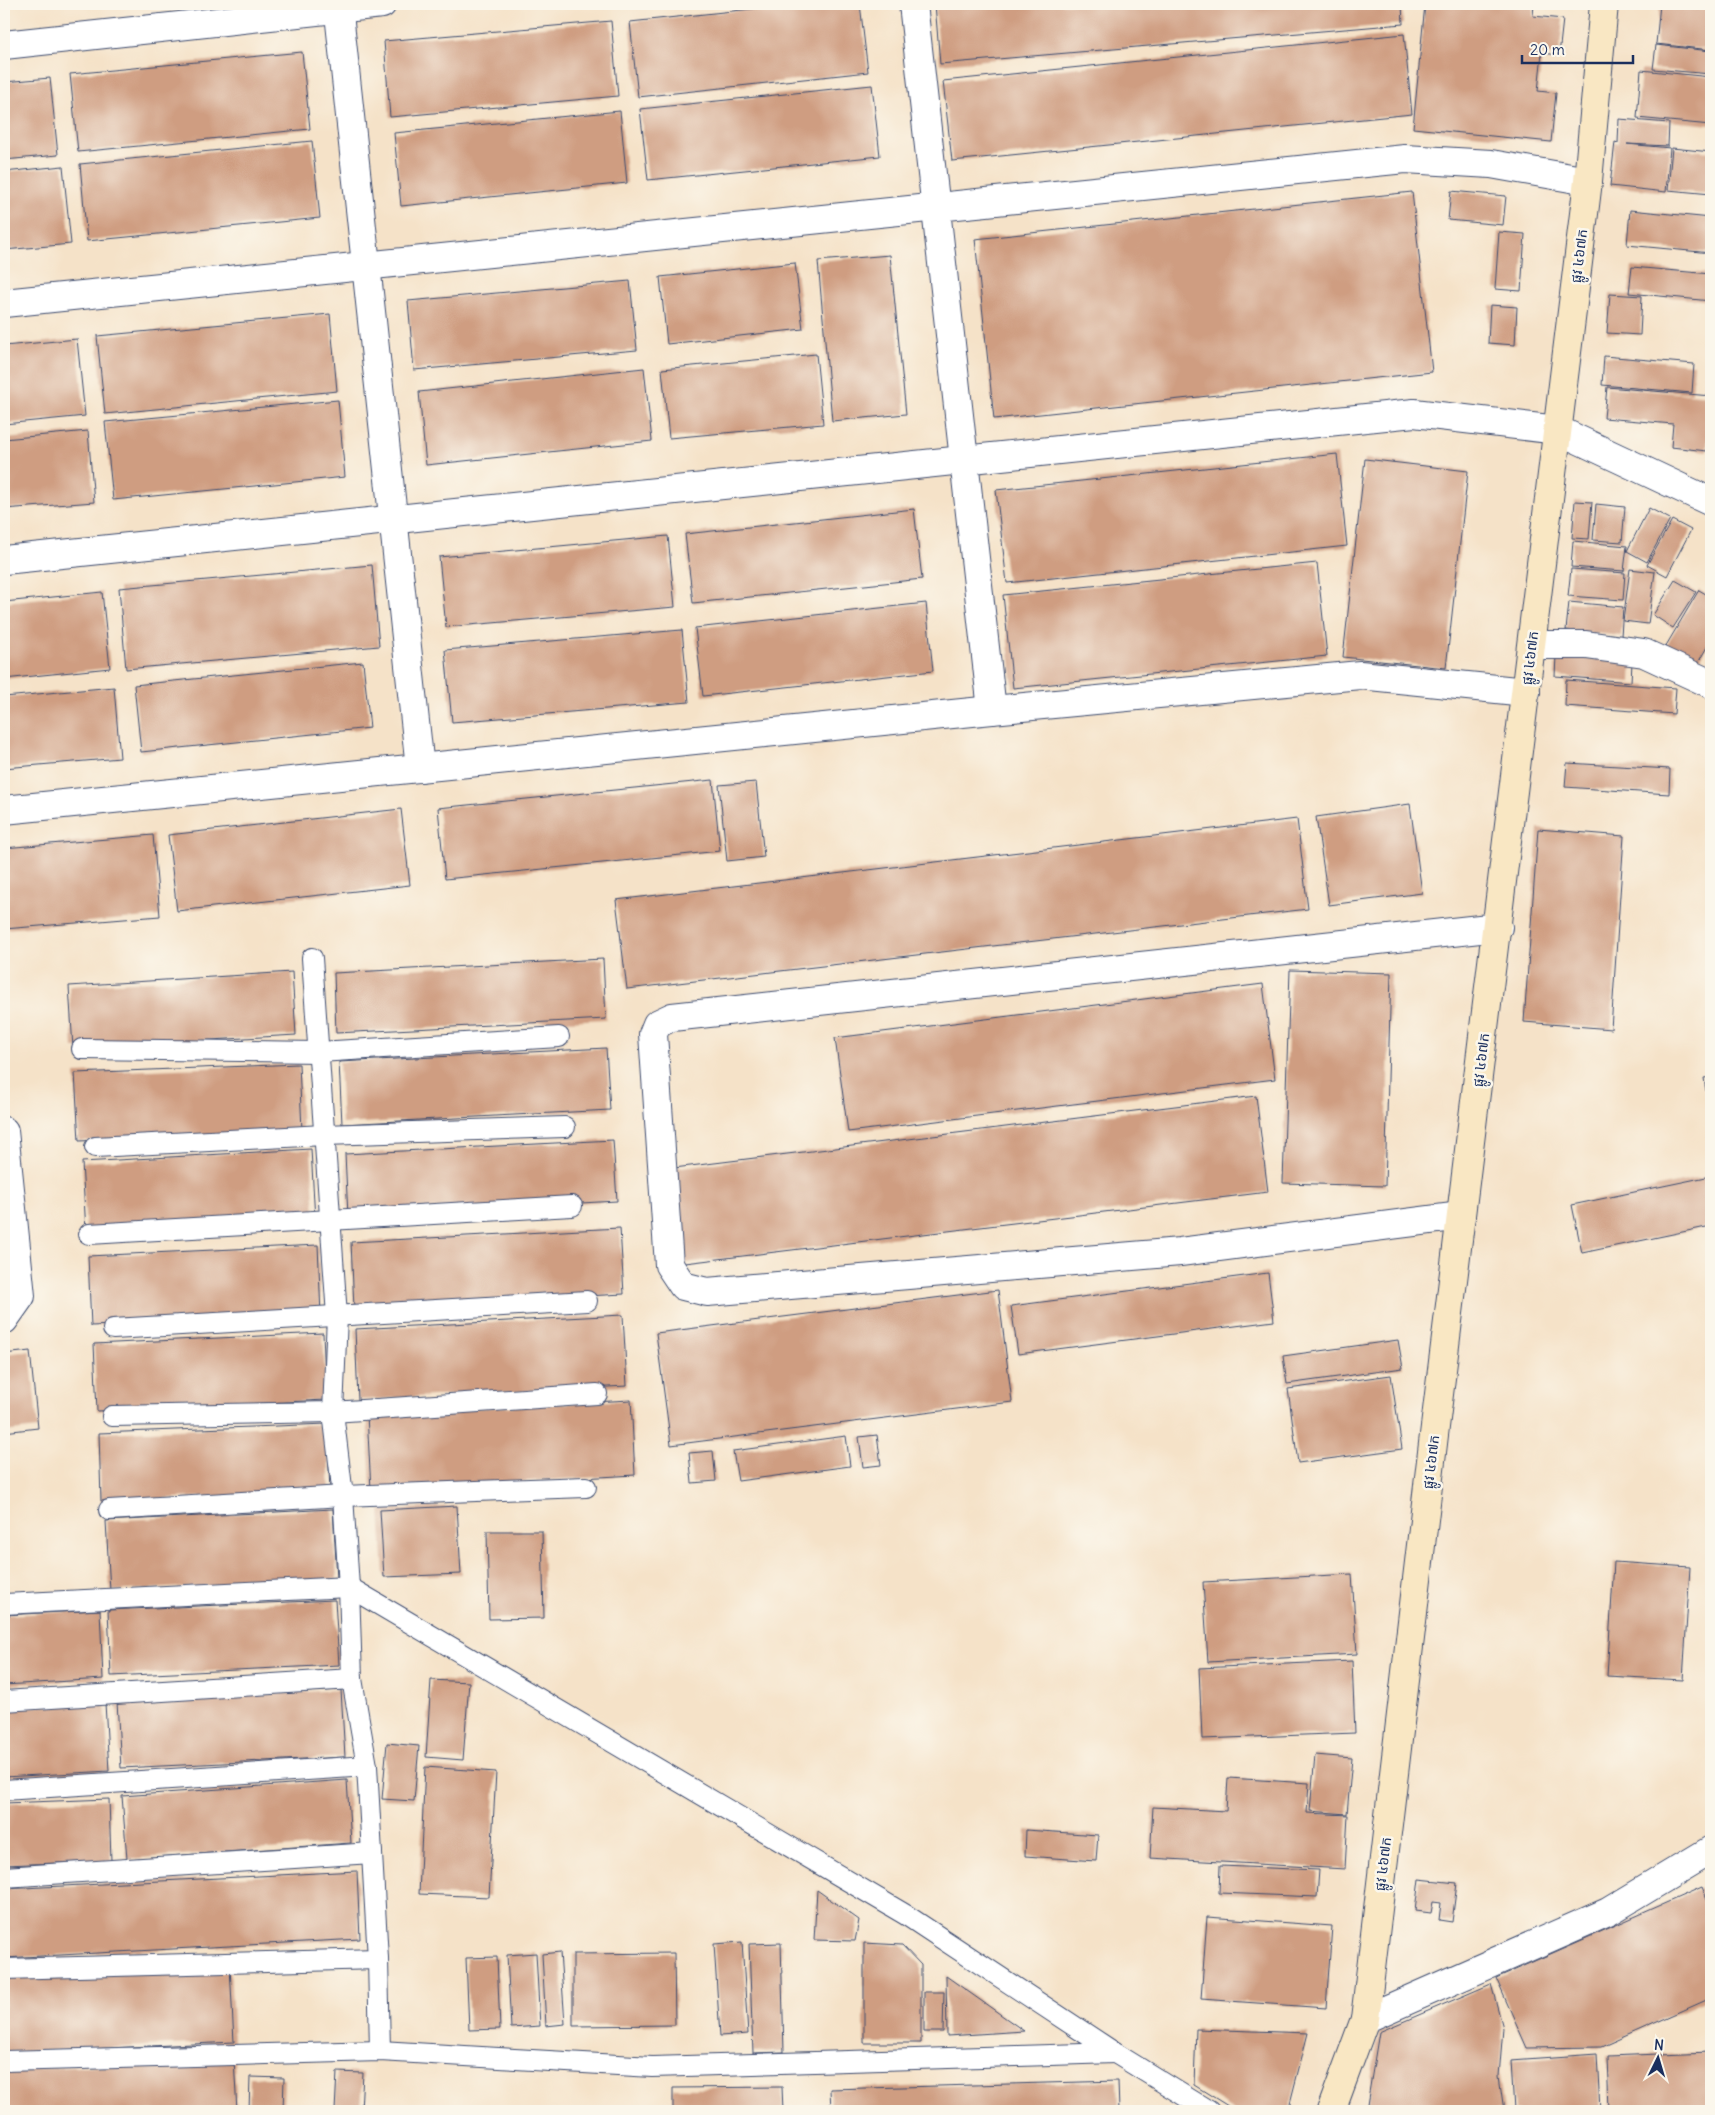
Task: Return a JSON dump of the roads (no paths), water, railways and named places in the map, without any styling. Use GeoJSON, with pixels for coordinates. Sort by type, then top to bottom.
{"type":"FeatureCollection","features":[{"type":"Feature","properties":{"kind":"street"},"geometry":{"type":"LineString","coordinates":[[4,44],[338,6],[382,4]]}},
{"type":"Feature","properties":{"kind":"street"},"geometry":{"type":"LineString","coordinates":[[913,4],[992,710]]}},
{"type":"Feature","properties":{"kind":"street","name":"ផ្លូវ ៤៦៧ក"},"geometry":{"type":"LineString","coordinates":[[1331,2111],[1365,2018],[1588,181],[1604,4]]}},
{"type":"Feature","properties":{"kind":"street"},"geometry":{"type":"LineString","coordinates":[[338,6],[420,768]]}},
{"type":"Feature","properties":{"kind":"street"},"geometry":{"type":"LineString","coordinates":[[4,303],[1405,159],[1491,164],[1588,181]]}},
{"type":"Feature","properties":{"kind":"street"},"geometry":{"type":"LineString","coordinates":[[4,560],[1414,413],[1558,430],[1711,502]]}},
{"type":"Feature","properties":{"kind":"street"},"geometry":{"type":"LineString","coordinates":[[1532,645],[1586,645],[1644,653],[1711,684]]}},
{"type":"Feature","properties":{"kind":"street"},"geometry":{"type":"LineString","coordinates":[[4,810],[992,710],[1360,675],[1526,692]]}},
{"type":"Feature","properties":{"kind":"street"},"geometry":{"type":"LineString","coordinates":[[1461,1216],[1180,1252],[707,1292],[683,1286],[670,1265],[653,1034],[657,1024],[672,1017],[1498,927]]}},
{"type":"Feature","properties":{"kind":"street"},"geometry":{"type":"LineString","coordinates":[[4,1131],[21,1296],[4,1320]]}},
{"type":"Feature","properties":{"kind":"street"},"geometry":{"type":"LineString","coordinates":[[1365,2018],[1608,1912],[1711,1850]]}},
{"type":"Feature","properties":{"kind":"lane"},"geometry":{"type":"LineString","coordinates":[[312,958],[337,1316],[333,1412],[343,1496],[349,1587],[352,1679],[367,1766],[378,1959],[380,2051]]}},
{"type":"Feature","properties":{"kind":"lane"},"geometry":{"type":"LineString","coordinates":[[82,1049],[319,1052],[559,1037]]}},
{"type":"Feature","properties":{"kind":"lane"},"geometry":{"type":"LineString","coordinates":[[95,1147],[324,1135],[565,1127]]}},
{"type":"Feature","properties":{"kind":"lane"},"geometry":{"type":"LineString","coordinates":[[89,1234],[331,1222],[572,1206]]}},
{"type":"Feature","properties":{"kind":"lane"},"geometry":{"type":"LineString","coordinates":[[113,1329],[587,1301]]}},
{"type":"Feature","properties":{"kind":"lane"},"geometry":{"type":"LineString","coordinates":[[112,1416],[333,1412],[597,1394]]}},
{"type":"Feature","properties":{"kind":"lane"},"geometry":{"type":"LineString","coordinates":[[109,1510],[343,1496],[586,1487]]}},
{"type":"Feature","properties":{"kind":"lane"},"geometry":{"type":"LineString","coordinates":[[4,1604],[349,1587],[906,1915],[1115,2053],[1209,2111]]}},
{"type":"Feature","properties":{"kind":"lane"},"geometry":{"type":"LineString","coordinates":[[4,1700],[352,1679]]}},
{"type":"Feature","properties":{"kind":"lane"},"geometry":{"type":"LineString","coordinates":[[4,1790],[367,1766]]}},
{"type":"Feature","properties":{"kind":"lane"},"geometry":{"type":"LineString","coordinates":[[4,1877],[372,1853]]}},
{"type":"Feature","properties":{"kind":"lane"},"geometry":{"type":"LineString","coordinates":[[4,1969],[378,1959]]}},
{"type":"Feature","properties":{"kind":"lane"},"geometry":{"type":"LineString","coordinates":[[4,2061],[380,2051],[652,2067],[1115,2053]]}}]}
